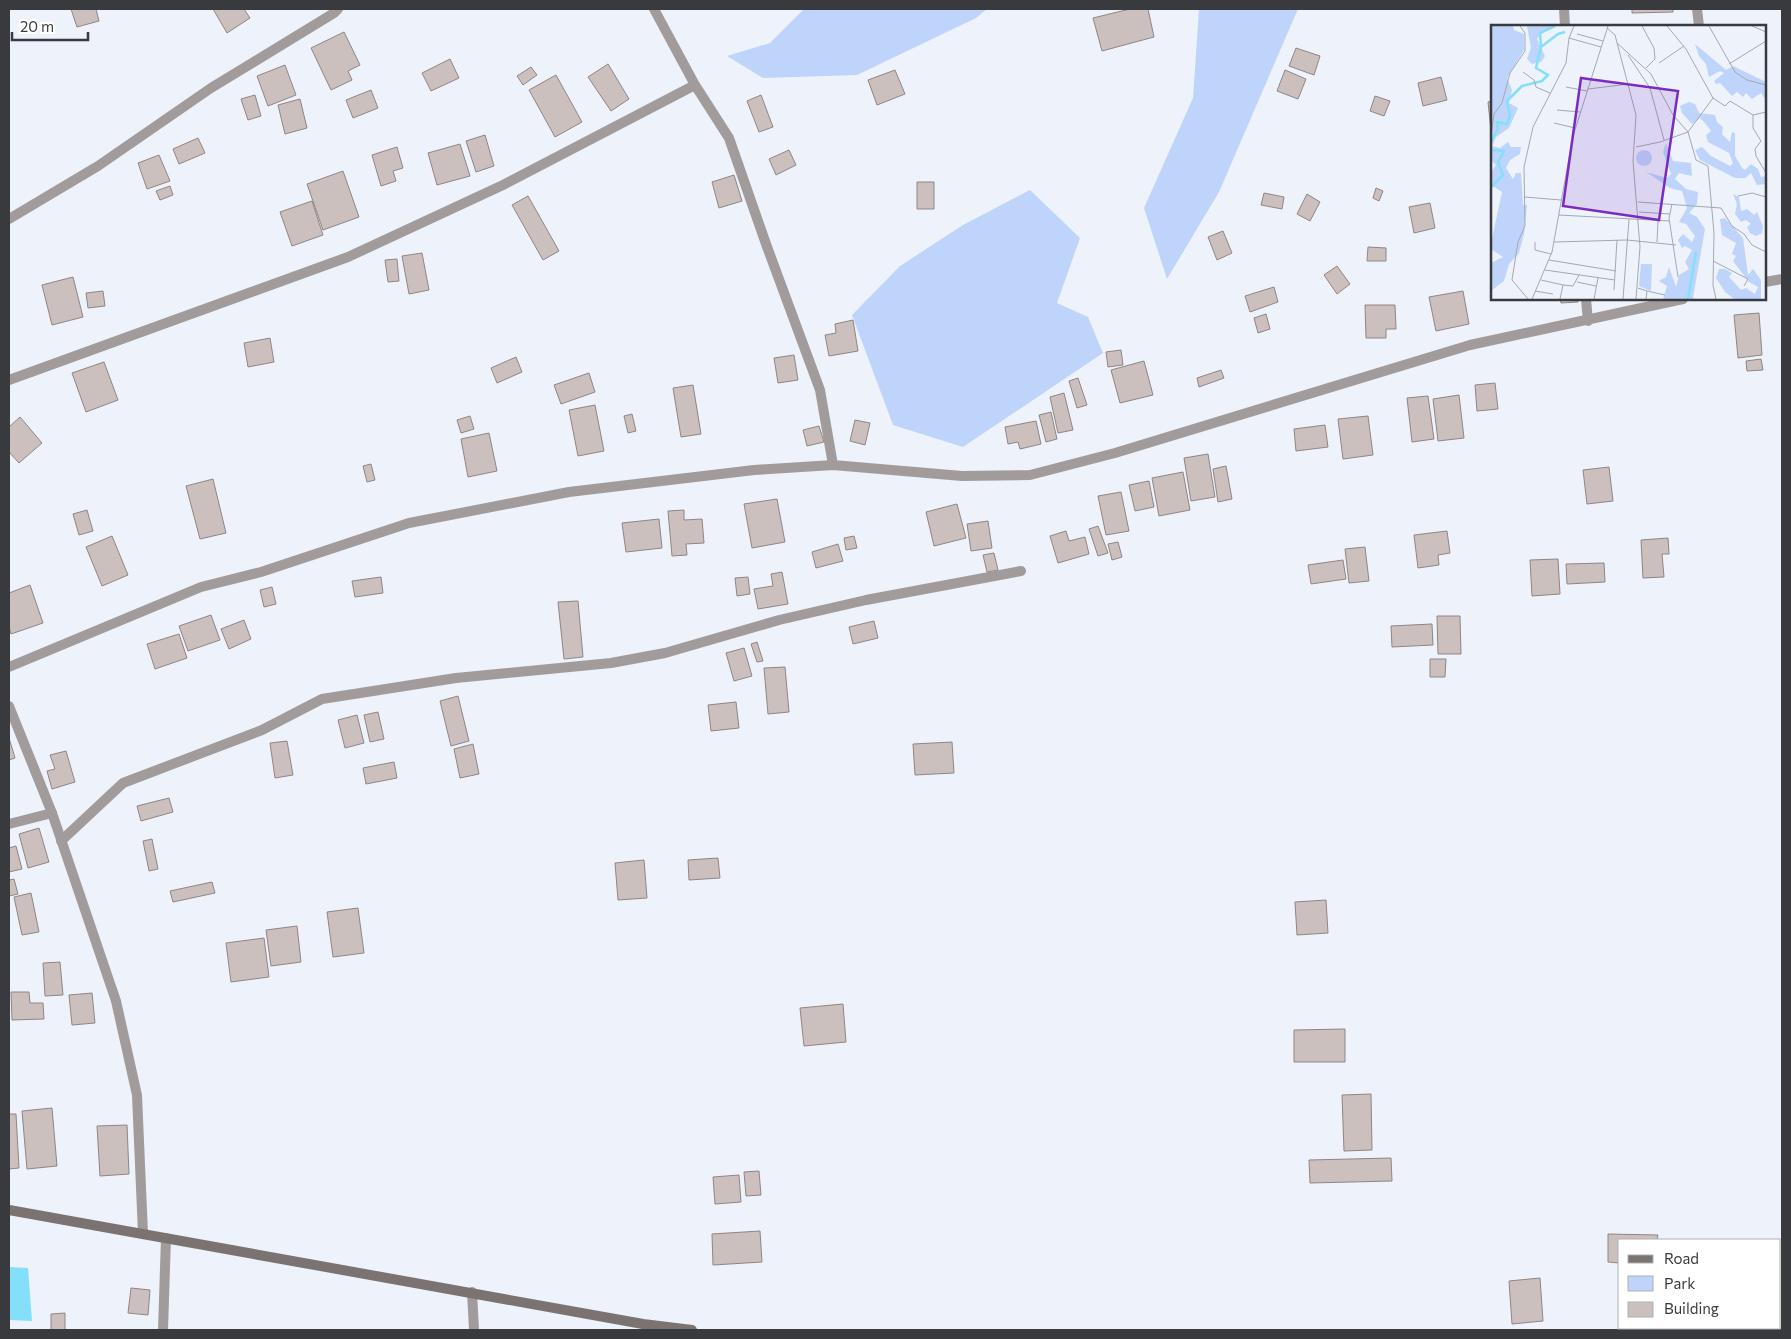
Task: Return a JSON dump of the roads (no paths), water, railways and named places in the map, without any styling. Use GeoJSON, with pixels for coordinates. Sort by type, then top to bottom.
{"type":"FeatureCollection","features":[{"type":"Feature","properties":{"kind":"main road"},"geometry":{"type":"LineString","coordinates":[[9,1210],[643,1324],[692,1330]]}},
{"type":"Feature","properties":{"kind":"street"},"geometry":{"type":"LineString","coordinates":[[9,219],[98,166],[211,88],[338,9]]}},
{"type":"Feature","properties":{"kind":"street"},"geometry":{"type":"LineString","coordinates":[[654,9],[696,86],[729,138],[820,390],[833,466]]}},
{"type":"Feature","properties":{"kind":"street"},"geometry":{"type":"LineString","coordinates":[[1564,9],[1565,25]]}},
{"type":"Feature","properties":{"kind":"street"},"geometry":{"type":"LineString","coordinates":[[1697,9],[1700,25]]}},
{"type":"Feature","properties":{"kind":"street"},"geometry":{"type":"LineString","coordinates":[[9,380],[348,257],[503,185],[696,86]]}},
{"type":"Feature","properties":{"kind":"street"},"geometry":{"type":"LineString","coordinates":[[1766,282],[1782,279]]}},
{"type":"Feature","properties":{"kind":"street"},"geometry":{"type":"LineString","coordinates":[[1586,300],[1588,320]]}},
{"type":"Feature","properties":{"kind":"street"},"geometry":{"type":"LineString","coordinates":[[9,667],[201,587],[261,572],[409,523],[569,492],[754,470],[833,466],[962,476],[1030,475],[1115,453],[1470,345],[1678,300]]}},
{"type":"Feature","properties":{"kind":"street"},"geometry":{"type":"LineString","coordinates":[[61,841],[123,783],[262,730],[322,699],[456,678],[638,658],[665,653],[779,620],[866,600],[1021,571]]}},
{"type":"Feature","properties":{"kind":"street"},"geometry":{"type":"LineString","coordinates":[[9,706],[52,813],[116,1001],[137,1095],[143,1234]]}},
{"type":"Feature","properties":{"kind":"street"},"geometry":{"type":"LineString","coordinates":[[9,824],[52,813]]}},
{"type":"Feature","properties":{"kind":"street"},"geometry":{"type":"LineString","coordinates":[[163,1330],[166,1238]]}},
{"type":"Feature","properties":{"kind":"street"},"geometry":{"type":"LineString","coordinates":[[472,1292],[474,1330]]}}]}
